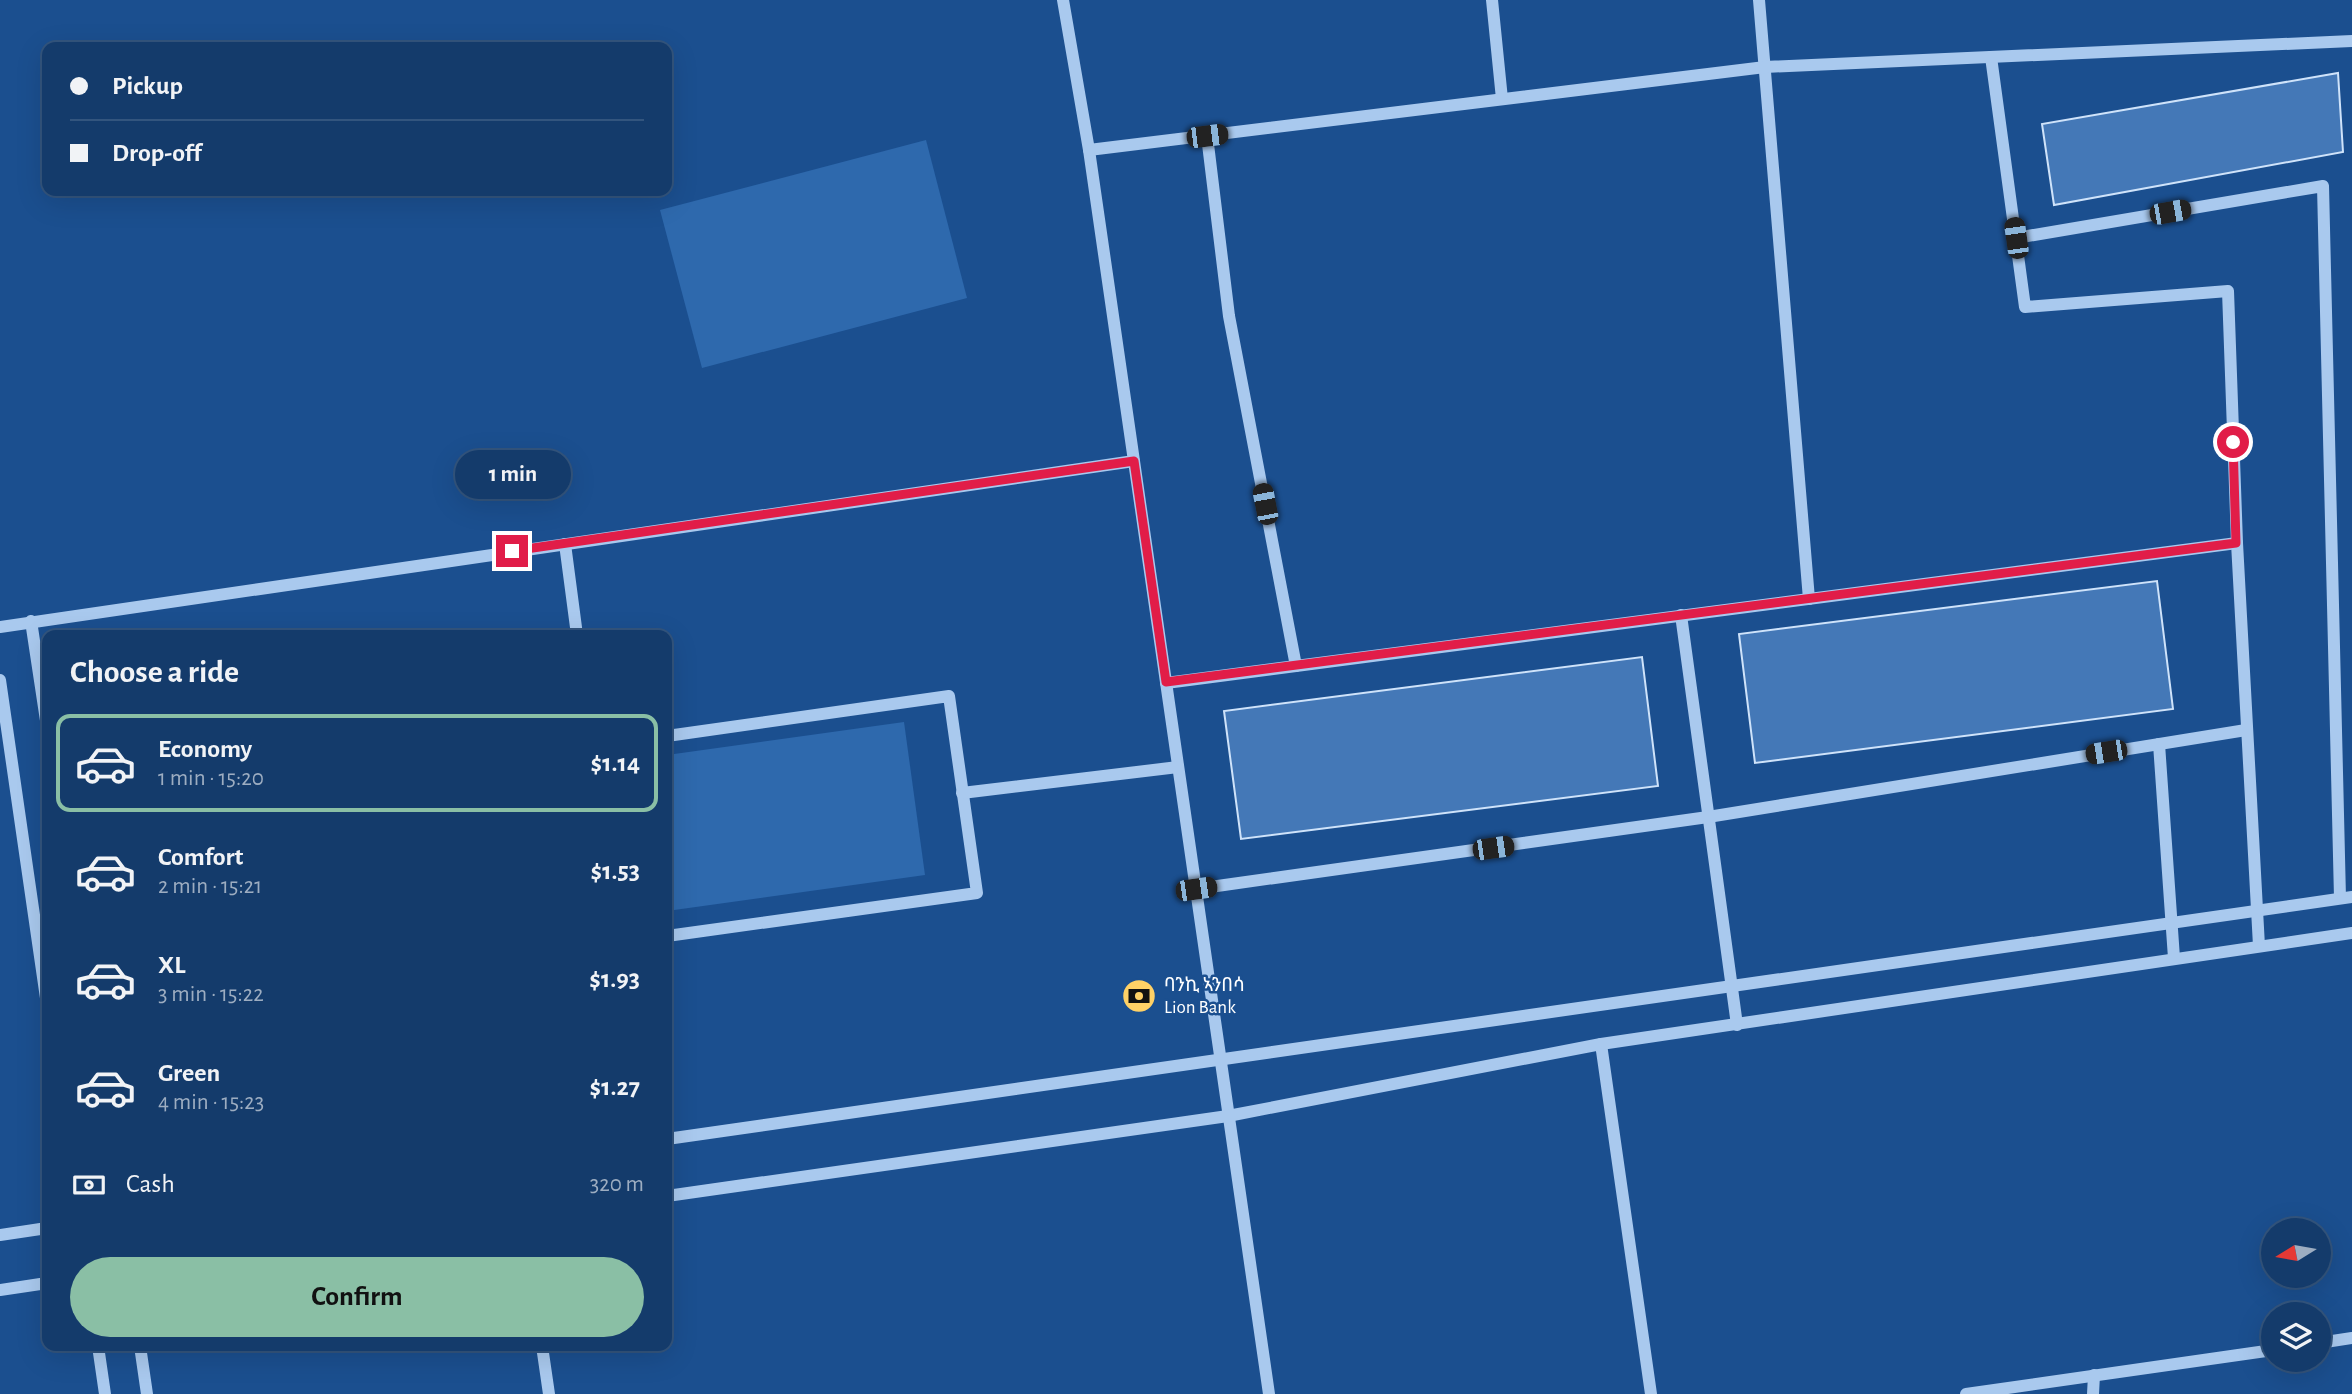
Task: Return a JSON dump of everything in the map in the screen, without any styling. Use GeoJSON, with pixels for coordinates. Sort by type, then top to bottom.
{"type":"FeatureCollection","features":[{"type":"Feature","properties":{"kind":"street"},"geometry":{"type":"LineString","coordinates":[[1063,0],[1089,150],[1269,1394]]}},
{"type":"Feature","properties":{"kind":"street"},"geometry":{"type":"LineString","coordinates":[[1492,0],[1502,99]]}},
{"type":"Feature","properties":{"kind":"street"},"geometry":{"type":"LineString","coordinates":[[1759,0],[1809,599]]}},
{"type":"Feature","properties":{"kind":"street"},"geometry":{"type":"LineString","coordinates":[[1089,150],[1765,67],[2352,41]]}},
{"type":"Feature","properties":{"kind":"street"},"geometry":{"type":"LineString","coordinates":[[1992,57],[2025,307],[2228,291],[2236,543],[2259,946]]}},
{"type":"Feature","properties":{"kind":"street"},"geometry":{"type":"LineString","coordinates":[[1207,136],[1229,316],[1296,666]]}},
{"type":"Feature","properties":{"kind":"street"},"geometry":{"type":"LineString","coordinates":[[672,1138],[2346,897],[2323,186],[2016,238]]}},
{"type":"Feature","properties":{"kind":"street"},"geometry":{"type":"LineString","coordinates":[[0,627],[1134,461]]}},
{"type":"Feature","properties":{"kind":"street"},"geometry":{"type":"LineString","coordinates":[[1166,682],[2236,543]]}},
{"type":"Feature","properties":{"kind":"street"},"geometry":{"type":"LineString","coordinates":[[565,544],[576,630]]}},
{"type":"Feature","properties":{"kind":"street"},"geometry":{"type":"LineString","coordinates":[[1681,615],[1737,1025]]}},
{"type":"Feature","properties":{"kind":"street"},"geometry":{"type":"LineString","coordinates":[[31,621],[42,694]]}},
{"type":"Feature","properties":{"kind":"street"},"geometry":{"type":"LineString","coordinates":[[0,680],[41,918]]}},
{"type":"Feature","properties":{"kind":"street"},"geometry":{"type":"LineString","coordinates":[[672,735],[949,696],[977,893],[672,935]]}},
{"type":"Feature","properties":{"kind":"street"},"geometry":{"type":"LineString","coordinates":[[1196,889],[1708,817],[2246,730]]}},
{"type":"Feature","properties":{"kind":"street"},"geometry":{"type":"LineString","coordinates":[[2159,744],[2174,958]]}},
{"type":"Feature","properties":{"kind":"street"},"geometry":{"type":"LineString","coordinates":[[962,793],[1178,767]]}},
{"type":"Feature","properties":{"kind":"street"},"geometry":{"type":"LineString","coordinates":[[672,1195],[1228,1116],[1601,1044],[2352,933]]}},
{"type":"Feature","properties":{"kind":"street"},"geometry":{"type":"LineString","coordinates":[[1601,1044],[1651,1394]]}},
{"type":"Feature","properties":{"kind":"street"},"geometry":{"type":"LineString","coordinates":[[0,1235],[42,1229]]}},
{"type":"Feature","properties":{"kind":"street"},"geometry":{"type":"LineString","coordinates":[[0,1290],[42,1284]]}},
{"type":"Feature","properties":{"kind":"street"},"geometry":{"type":"LineString","coordinates":[[2331,1341],[2352,1338]]}},
{"type":"Feature","properties":{"kind":"street"},"geometry":{"type":"LineString","coordinates":[[99,1351],[105,1394]]}},
{"type":"Feature","properties":{"kind":"street"},"geometry":{"type":"LineString","coordinates":[[141,1351],[148,1394]]}},
{"type":"Feature","properties":{"kind":"street"},"geometry":{"type":"LineString","coordinates":[[543,1351],[549,1394]]}},
{"type":"Feature","properties":{"kind":"street"},"geometry":{"type":"LineString","coordinates":[[1966,1394],[2261,1352]]}},
{"type":"Feature","properties":{"kind":"street"},"geometry":{"type":"LineString","coordinates":[[2093,1394],[2094,1376]]}},
{"type":"Feature","properties":{"kind":"shaded area"},"geometry":{"type":"Polygon","coordinates":[[[926,140],[967,298],[702,368],[660,210],[926,140]]]}},
{"type":"Feature","properties":{"kind":"shaded area"},"geometry":{"type":"Polygon","coordinates":[[[904,722],[925,875],[672,910],[672,754],[904,722]]]}},
{"type":"Feature","properties":{"kind":"building"},"geometry":{"type":"Polygon","coordinates":[[[2338,73],[2343,152],[2054,205],[2042,124],[2338,73]]]}},
{"type":"Feature","properties":{"kind":"building"},"geometry":{"type":"Polygon","coordinates":[[[2157,581],[2173,709],[1755,763],[1739,634],[2157,581]]]}},
{"type":"Feature","properties":{"kind":"building"},"geometry":{"type":"Polygon","coordinates":[[[1642,657],[1658,786],[1241,839],[1224,711],[1642,657]]]}},
{"type":"Feature","properties":{"kind":"place","name":"ባንኪ ኣንበሳ Lion Bank"},"geometry":{"type":"Point","coordinates":[1139,996]}},
{"type":"Feature","properties":{"kind":"route"},"geometry":{"type":"LineString","coordinates":[[512,551],[1134,461],[1166,682],[2236,543],[2233,442]]}}]}
